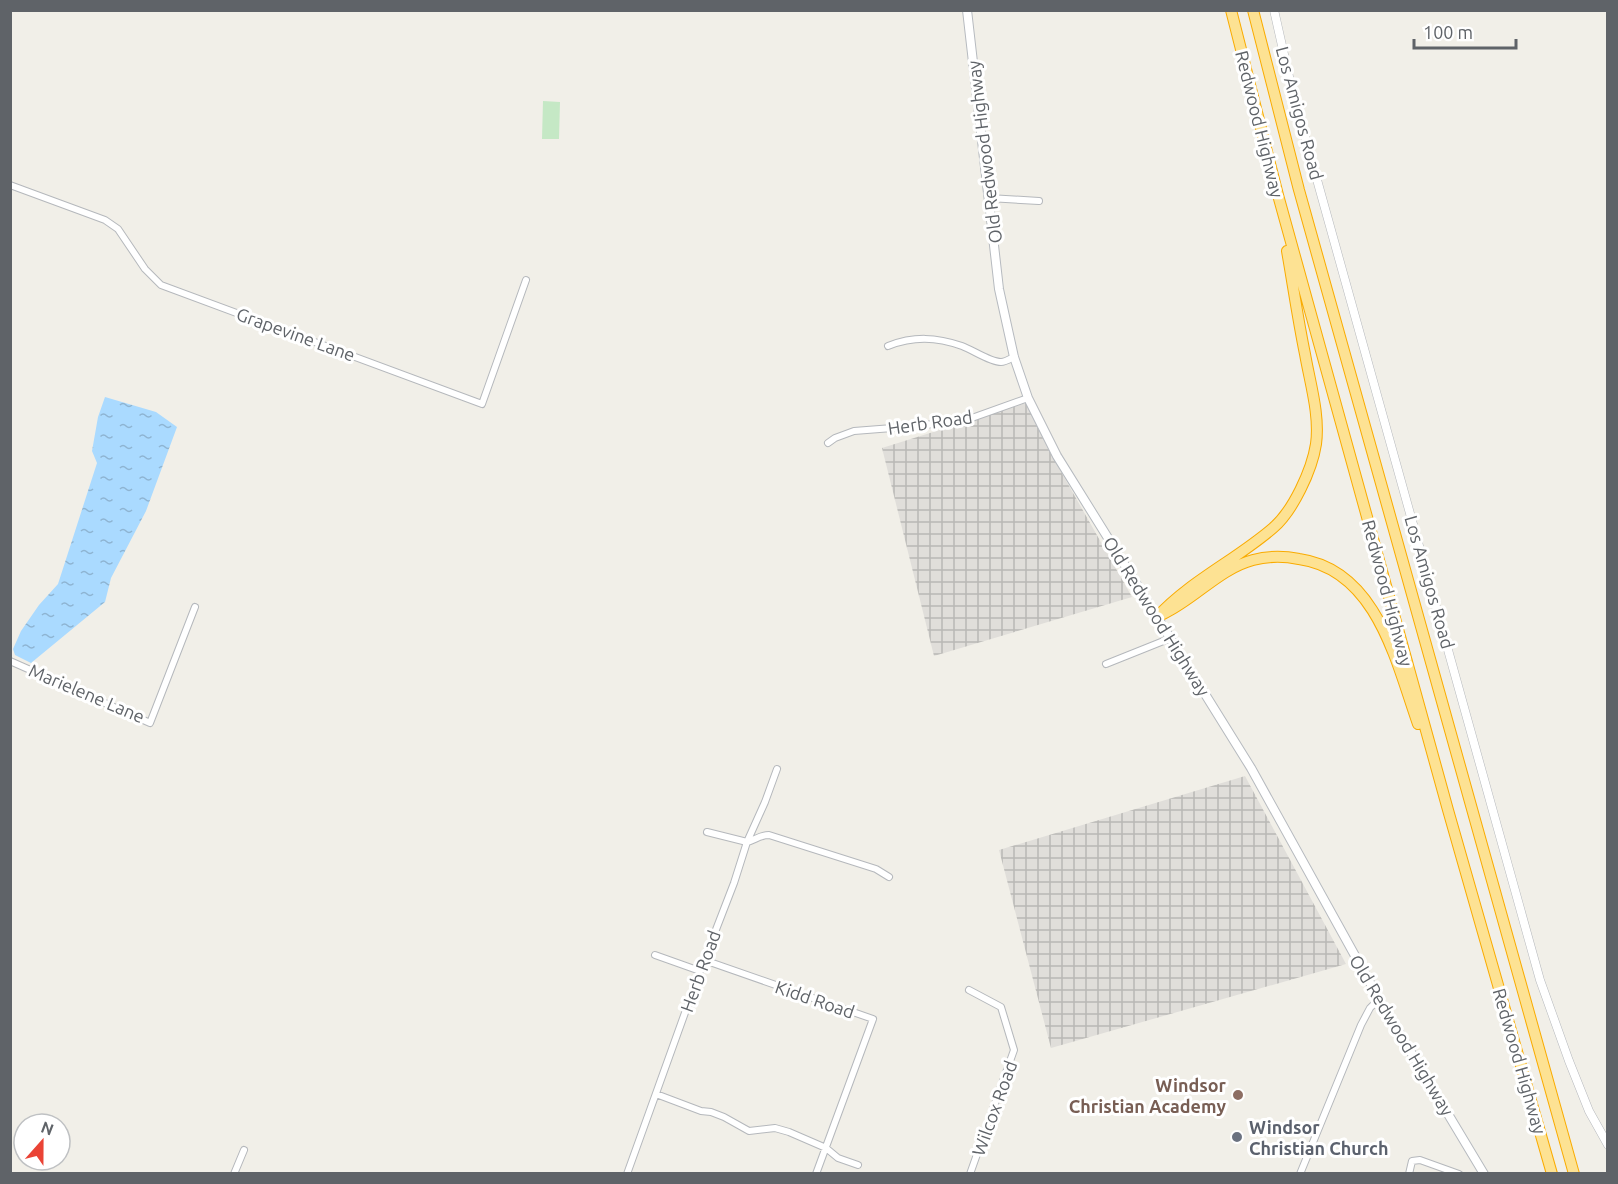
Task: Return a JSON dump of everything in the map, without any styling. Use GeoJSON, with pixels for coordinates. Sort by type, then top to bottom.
{"type":"FeatureCollection","features":[{"type":"Feature","properties":{"kind":"highway","name":"Redwood Highway"},"geometry":{"type":"LineString","coordinates":[[1231,10],[1278,195],[1448,810],[1552,1173]]}},
{"type":"Feature","properties":{"kind":"highway","name":"Redwood Highway"},"geometry":{"type":"LineString","coordinates":[[1253,10],[1299,190],[1574,1173]]}},
{"type":"Feature","properties":{"kind":"highway"},"geometry":{"type":"LineString","coordinates":[[1157,617],[1172,601],[1275,526],[1296,496],[1312,459],[1317,429],[1315,409],[1278,195]]}},
{"type":"Feature","properties":{"kind":"highway"},"geometry":{"type":"LineString","coordinates":[[1157,617],[1175,608],[1230,570],[1253,560],[1287,557],[1317,562],[1333,569],[1357,588],[1368,601],[1379,623],[1392,652],[1448,810]]}},
{"type":"Feature","properties":{"kind":"main road","name":"Old Redwood Highway"},"geometry":{"type":"LineString","coordinates":[[967,10],[999,289],[1014,357],[1028,398],[1058,456],[1251,768],[1379,999],[1484,1173]]}},
{"type":"Feature","properties":{"kind":"street","name":"Los Amigos Road"},"geometry":{"type":"LineString","coordinates":[[1274,10],[1292,90],[1540,980],[1589,1111],[1608,1145]]}},
{"type":"Feature","properties":{"kind":"street","name":"Grapevine Lane"},"geometry":{"type":"LineString","coordinates":[[10,185],[105,220],[117,229],[145,269],[161,285],[482,404],[526,280]]}},
{"type":"Feature","properties":{"kind":"street"},"geometry":{"type":"LineString","coordinates":[[989,198],[1039,201]]}},
{"type":"Feature","properties":{"kind":"street"},"geometry":{"type":"LineString","coordinates":[[888,346],[904,340],[921,338],[960,345],[992,360],[1002,362],[1014,357]]}},
{"type":"Feature","properties":{"kind":"street","name":"Herb Road"},"geometry":{"type":"LineString","coordinates":[[828,443],[835,438],[854,432],[969,419],[1028,398]]}},
{"type":"Feature","properties":{"kind":"street","name":"Marielene Lane"},"geometry":{"type":"LineString","coordinates":[[10,661],[150,723],[195,607]]}},
{"type":"Feature","properties":{"kind":"street"},"geometry":{"type":"LineString","coordinates":[[1106,664],[1171,639]]}},
{"type":"Feature","properties":{"kind":"street","name":"Herb Road"},"geometry":{"type":"LineString","coordinates":[[627,1173],[747,842],[777,769]]}},
{"type":"Feature","properties":{"kind":"street"},"geometry":{"type":"LineString","coordinates":[[706,832],[747,842],[760,835],[769,835],[876,869],[889,877]]}},
{"type":"Feature","properties":{"kind":"street"},"geometry":{"type":"LineString","coordinates":[[655,955],[700,971]]}},
{"type":"Feature","properties":{"kind":"street","name":"Kidd Road"},"geometry":{"type":"LineString","coordinates":[[704,960],[873,1019],[816,1173]]}},
{"type":"Feature","properties":{"kind":"street","name":"Wilcox Road"},"geometry":{"type":"LineString","coordinates":[[969,990],[1001,1007],[1014,1050],[970,1173]]}},
{"type":"Feature","properties":{"kind":"street"},"geometry":{"type":"LineString","coordinates":[[1300,1173],[1360,1025],[1370,1008],[1379,999]]}},
{"type":"Feature","properties":{"kind":"street"},"geometry":{"type":"LineString","coordinates":[[656,1094],[701,1112],[711,1112],[724,1117],[749,1131],[775,1128],[789,1131],[826,1148],[838,1158],[858,1165]]}},
{"type":"Feature","properties":{"kind":"street"},"geometry":{"type":"LineString","coordinates":[[234,1173],[244,1150]]}},
{"type":"Feature","properties":{"kind":"street"},"geometry":{"type":"LineString","coordinates":[[1409,1173],[1412,1161],[1420,1160],[1459,1173]]}},
{"type":"Feature","properties":{"kind":"shaded area"},"geometry":{"type":"Polygon","coordinates":[[[1026,403],[1047,447],[1132,597],[934,656],[882,448],[1026,403]]]}},
{"type":"Feature","properties":{"kind":"shaded area"},"geometry":{"type":"Polygon","coordinates":[[[1245,776],[1346,964],[1051,1048],[999,850],[1245,776]]]}},
{"type":"Feature","properties":{"kind":"green space"},"geometry":{"type":"Polygon","coordinates":[[[543,101],[560,102],[559,139],[542,139],[543,101]]]}},
{"type":"Feature","properties":{"kind":"water"},"geometry":{"type":"Polygon","coordinates":[[[105,397],[156,412],[177,427],[146,511],[111,578],[105,602],[31,663],[15,655],[13,649],[21,631],[39,605],[58,584],[97,463],[92,451],[98,417],[105,397]]]}},
{"type":"Feature","properties":{"kind":"place","name":"Windsor Christian Academy"},"geometry":{"type":"Point","coordinates":[1238,1095]}},
{"type":"Feature","properties":{"kind":"place","name":"Windsor Christian Church"},"geometry":{"type":"Point","coordinates":[1237,1137]}}]}
